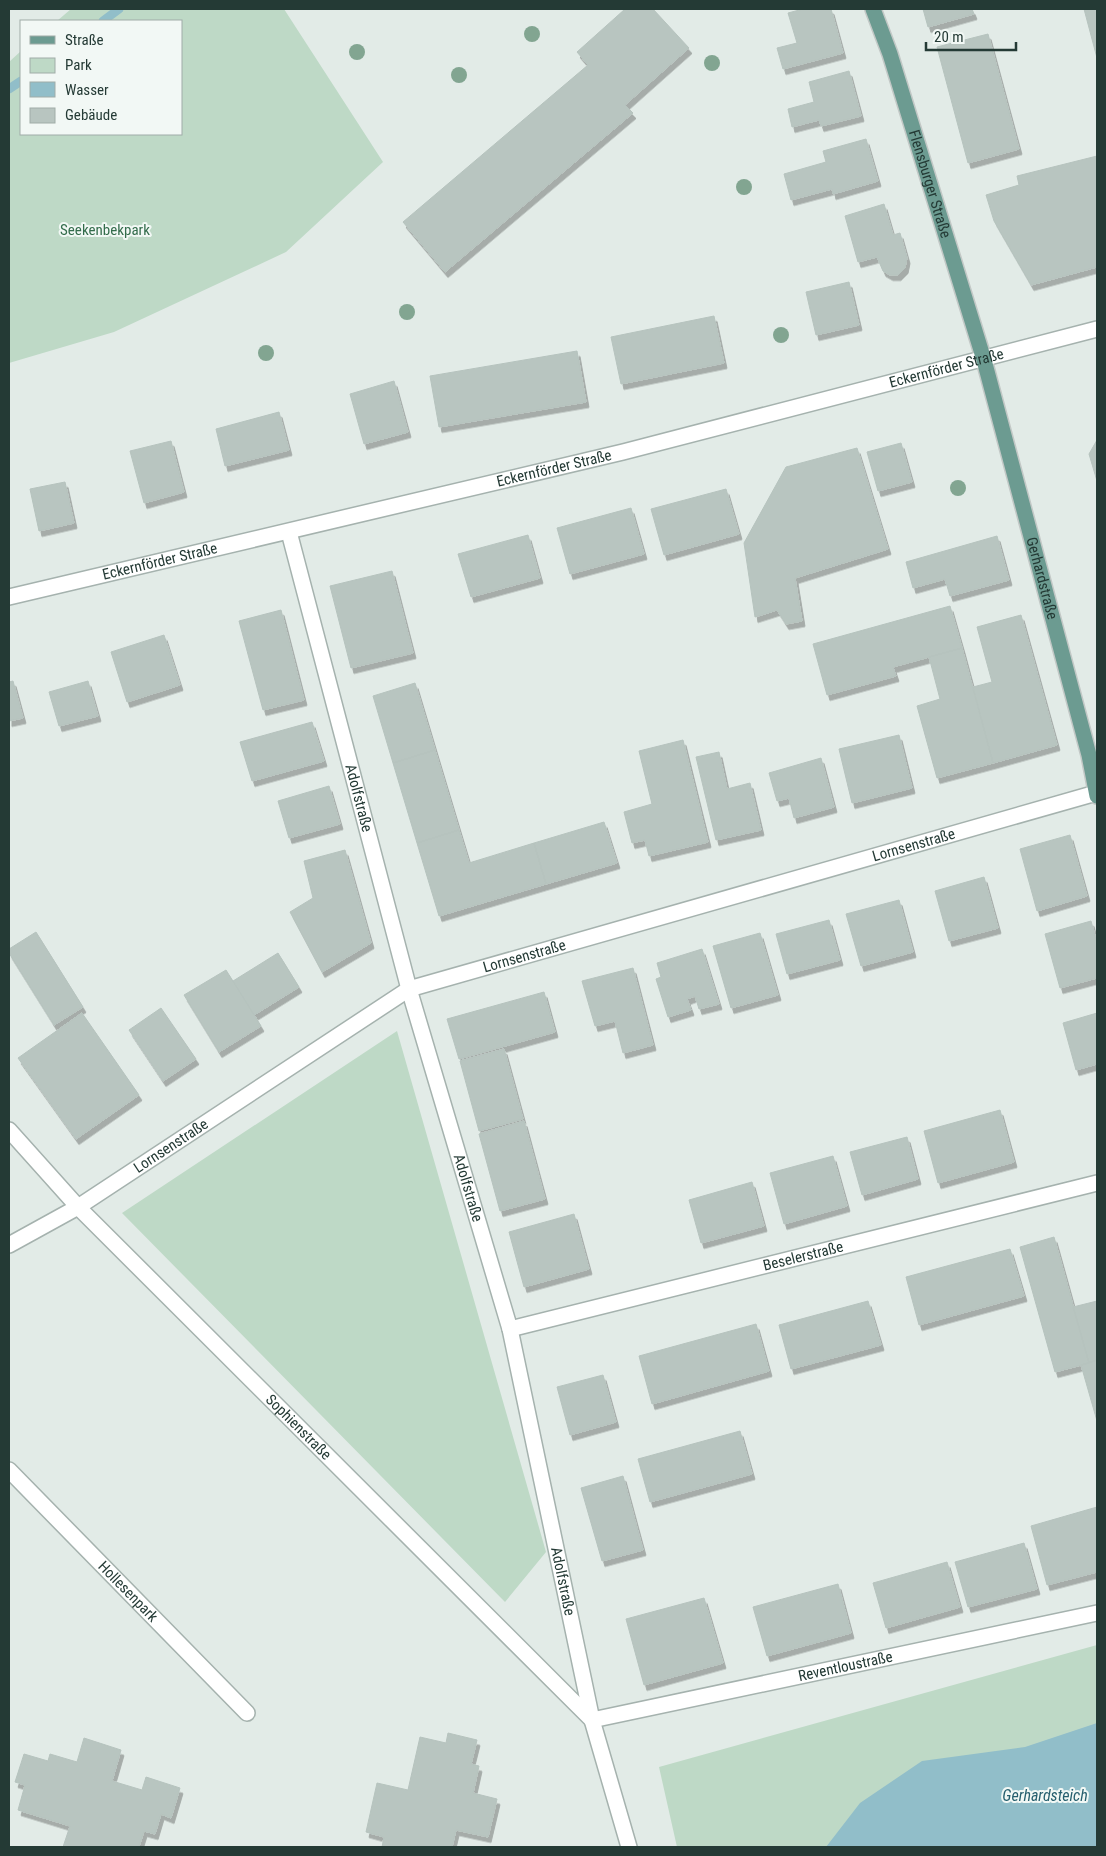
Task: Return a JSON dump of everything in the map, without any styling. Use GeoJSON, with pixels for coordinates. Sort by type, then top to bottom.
{"type":"FeatureCollection","features":[{"type":"Feature","properties":{"kind":"main road","name":"Flensburger Straße"},"geometry":{"type":"LineString","coordinates":[[872,9],[890,54],[984,360]]}},
{"type":"Feature","properties":{"kind":"main road","name":"Gerhardstraße"},"geometry":{"type":"LineString","coordinates":[[984,360],[1087,746],[1097,795]]}},
{"type":"Feature","properties":{"kind":"street","name":"Eckernförder Straße"},"geometry":{"type":"LineString","coordinates":[[9,597],[614,455],[1097,329]]}},
{"type":"Feature","properties":{"kind":"street","name":"Adolfstraße"},"geometry":{"type":"LineString","coordinates":[[289,532],[409,989],[510,1328],[592,1720],[630,1847]]}},
{"type":"Feature","properties":{"kind":"street","name":"Lornsenstraße"},"geometry":{"type":"LineString","coordinates":[[9,1245],[78,1206],[409,989],[1097,795]]}},
{"type":"Feature","properties":{"kind":"street","name":"Sophienstraße"},"geometry":{"type":"LineString","coordinates":[[9,1130],[78,1206],[592,1720]]}},
{"type":"Feature","properties":{"kind":"street","name":"Beselerstraße"},"geometry":{"type":"LineString","coordinates":[[510,1328],[1097,1183]]}},
{"type":"Feature","properties":{"kind":"street","name":"Hollesenpark"},"geometry":{"type":"LineString","coordinates":[[9,1470],[247,1713]]}},
{"type":"Feature","properties":{"kind":"street","name":"Reventloustraße"},"geometry":{"type":"LineString","coordinates":[[592,1720],[1097,1613]]}},
{"type":"Feature","properties":{"kind":"green space","name":"Seekenbekpark"},"geometry":{"type":"Polygon","coordinates":[[[71,9],[284,9],[383,162],[286,252],[114,332],[9,363],[9,62],[20,52],[20,135],[182,135],[182,20],[58,20],[71,9]]]}},
{"type":"Feature","properties":{"kind":"green space"},"geometry":{"type":"Polygon","coordinates":[[[397,1031],[546,1552],[505,1602],[122,1213],[397,1031]]]}},
{"type":"Feature","properties":{"kind":"green space"},"geometry":{"type":"Polygon","coordinates":[[[1097,1645],[1097,1847],[677,1847],[659,1767],[1097,1645]]]}},
{"type":"Feature","properties":{"kind":"water","name":"Gerhardsteich"},"geometry":{"type":"Polygon","coordinates":[[[1097,1723],[1097,1847],[826,1847],[860,1803],[922,1761],[1025,1747],[1097,1723]]]}},
{"type":"Feature","properties":{"kind":"building"},"geometry":{"type":"Polygon","coordinates":[[[625,9],[653,9],[689,48],[625,105],[633,113],[445,272],[403,222],[588,65],[577,52],[625,9]]]}},
{"type":"Feature","properties":{"kind":"building"},"geometry":{"type":"Polygon","coordinates":[[[803,9],[831,9],[843,53],[783,69],[777,48],[797,43],[788,13],[803,9]]]}},
{"type":"Feature","properties":{"kind":"building"},"geometry":{"type":"Polygon","coordinates":[[[923,9],[972,9],[974,14],[928,27],[923,9]]]}},
{"type":"Feature","properties":{"kind":"building"},"geometry":{"type":"Polygon","coordinates":[[[1084,9],[1097,9],[1097,58],[1084,9]]]}},
{"type":"Feature","properties":{"kind":"building"},"geometry":{"type":"Polygon","coordinates":[[[988,34],[1019,149],[968,163],[937,47],[988,34]]]}},
{"type":"Feature","properties":{"kind":"building"},"geometry":{"type":"Polygon","coordinates":[[[849,71],[861,116],[821,126],[819,120],[792,127],[788,109],[814,102],[809,82],[849,71]]]}},
{"type":"Feature","properties":{"kind":"building"},"geometry":{"type":"Polygon","coordinates":[[[866,139],[878,181],[833,194],[832,189],[791,200],[784,174],[826,162],[823,151],[866,139]]]}},
{"type":"Feature","properties":{"kind":"building"},"geometry":{"type":"Polygon","coordinates":[[[1097,156],[1097,267],[1031,285],[994,221],[986,195],[1019,185],[1017,176],[1097,156]]]}},
{"type":"Feature","properties":{"kind":"building"},"geometry":{"type":"Polygon","coordinates":[[[884,204],[893,235],[900,233],[907,258],[905,268],[898,275],[890,275],[883,271],[877,257],[858,262],[845,216],[884,204]]]}},
{"type":"Feature","properties":{"kind":"building"},"geometry":{"type":"Polygon","coordinates":[[[849,282],[859,325],[816,335],[806,292],[849,282]]]}},
{"type":"Feature","properties":{"kind":"building"},"geometry":{"type":"Polygon","coordinates":[[[714,316],[724,363],[621,384],[611,337],[714,316]]]}},
{"type":"Feature","properties":{"kind":"building"},"geometry":{"type":"Polygon","coordinates":[[[577,351],[586,402],[439,427],[430,376],[577,351]]]}},
{"type":"Feature","properties":{"kind":"building"},"geometry":{"type":"Polygon","coordinates":[[[394,381],[408,432],[364,444],[350,394],[394,381]]]}},
{"type":"Feature","properties":{"kind":"building"},"geometry":{"type":"Polygon","coordinates":[[[279,412],[289,450],[225,466],[216,429],[279,412]]]}},
{"type":"Feature","properties":{"kind":"building"},"geometry":{"type":"Polygon","coordinates":[[[1097,440],[1097,481],[1089,454],[1097,440]]]}},
{"type":"Feature","properties":{"kind":"building"},"geometry":{"type":"Polygon","coordinates":[[[171,441],[184,492],[144,503],[130,451],[171,441]]]}},
{"type":"Feature","properties":{"kind":"building"},"geometry":{"type":"Polygon","coordinates":[[[901,443],[912,482],[878,491],[867,452],[901,443]]]}},
{"type":"Feature","properties":{"kind":"building"},"geometry":{"type":"Polygon","coordinates":[[[857,448],[888,549],[795,578],[802,621],[786,624],[777,610],[755,617],[744,543],[786,467],[857,448]]]}},
{"type":"Feature","properties":{"kind":"building"},"geometry":{"type":"Polygon","coordinates":[[[65,482],[74,523],[39,531],[30,489],[65,482]]]}},
{"type":"Feature","properties":{"kind":"building"},"geometry":{"type":"Polygon","coordinates":[[[726,489],[739,534],[664,555],[651,509],[726,489]]]}},
{"type":"Feature","properties":{"kind":"building"},"geometry":{"type":"Polygon","coordinates":[[[631,508],[644,554],[570,574],[557,528],[631,508]]]}},
{"type":"Feature","properties":{"kind":"building"},"geometry":{"type":"Polygon","coordinates":[[[528,535],[540,578],[471,597],[458,554],[528,535]]]}},
{"type":"Feature","properties":{"kind":"building"},"geometry":{"type":"Polygon","coordinates":[[[997,536],[1009,580],[950,596],[945,579],[913,588],[906,562],[997,536]]]}},
{"type":"Feature","properties":{"kind":"building"},"geometry":{"type":"Polygon","coordinates":[[[392,571],[413,653],[351,668],[330,586],[392,571]]]}},
{"type":"Feature","properties":{"kind":"building"},"geometry":{"type":"Polygon","coordinates":[[[950,606],[962,648],[893,667],[896,676],[827,695],[813,644],[950,606]]]}},
{"type":"Feature","properties":{"kind":"building"},"geometry":{"type":"Polygon","coordinates":[[[281,610],[304,700],[263,710],[239,621],[281,610]]]}},
{"type":"Feature","properties":{"kind":"building"},"geometry":{"type":"Polygon","coordinates":[[[1021,615],[1057,745],[993,763],[973,687],[992,682],[977,627],[1021,615]]]}},
{"type":"Feature","properties":{"kind":"building"},"geometry":{"type":"Polygon","coordinates":[[[164,635],[180,685],[127,702],[111,652],[164,635]]]}},
{"type":"Feature","properties":{"kind":"building"},"geometry":{"type":"Polygon","coordinates":[[[962,648],[993,763],[937,778],[917,706],[940,699],[929,657],[962,648]]]}},
{"type":"Feature","properties":{"kind":"building"},"geometry":{"type":"Polygon","coordinates":[[[13,681],[23,718],[9,721],[9,682],[13,681]]]}},
{"type":"Feature","properties":{"kind":"building"},"geometry":{"type":"Polygon","coordinates":[[[88,681],[98,716],[59,726],[49,692],[88,681]]]}},
{"type":"Feature","properties":{"kind":"building"},"geometry":{"type":"Polygon","coordinates":[[[415,683],[435,750],[393,763],[373,696],[415,683]]]}},
{"type":"Feature","properties":{"kind":"building"},"geometry":{"type":"Polygon","coordinates":[[[312,722],[324,761],[252,781],[240,742],[312,722]]]}},
{"type":"Feature","properties":{"kind":"building"},"geometry":{"type":"Polygon","coordinates":[[[899,735],[912,788],[852,803],[839,749],[899,735]]]}},
{"type":"Feature","properties":{"kind":"building"},"geometry":{"type":"Polygon","coordinates":[[[683,740],[708,842],[649,856],[645,840],[632,843],[624,812],[652,804],[639,751],[683,740]]]}},
{"type":"Feature","properties":{"kind":"building"},"geometry":{"type":"Polygon","coordinates":[[[435,750],[459,830],[417,843],[393,763],[435,750]]]}},
{"type":"Feature","properties":{"kind":"building"},"geometry":{"type":"Polygon","coordinates":[[[719,752],[727,789],[750,783],[761,830],[716,840],[696,757],[719,752]]]}},
{"type":"Feature","properties":{"kind":"building"},"geometry":{"type":"Polygon","coordinates":[[[821,758],[834,807],[794,818],[789,798],[777,801],[769,773],[821,758]]]}},
{"type":"Feature","properties":{"kind":"building"},"geometry":{"type":"Polygon","coordinates":[[[329,786],[340,824],[289,838],[278,801],[329,786]]]}},
{"type":"Feature","properties":{"kind":"building"},"geometry":{"type":"Polygon","coordinates":[[[604,822],[617,863],[546,884],[534,843],[604,822]]]}},
{"type":"Feature","properties":{"kind":"building"},"geometry":{"type":"Polygon","coordinates":[[[459,830],[469,863],[534,843],[546,884],[439,916],[417,843],[459,830]]]}},
{"type":"Feature","properties":{"kind":"building"},"geometry":{"type":"Polygon","coordinates":[[[1070,835],[1087,896],[1037,911],[1020,849],[1070,835]]]}},
{"type":"Feature","properties":{"kind":"building"},"geometry":{"type":"Polygon","coordinates":[[[345,850],[371,943],[322,972],[290,912],[313,898],[304,861],[345,850]]]}},
{"type":"Feature","properties":{"kind":"building"},"geometry":{"type":"Polygon","coordinates":[[[984,877],[998,928],[949,941],[935,891],[984,877]]]}},
{"type":"Feature","properties":{"kind":"building"},"geometry":{"type":"Polygon","coordinates":[[[899,900],[913,952],[861,966],[846,914],[899,900]]]}},
{"type":"Feature","properties":{"kind":"building"},"geometry":{"type":"Polygon","coordinates":[[[829,920],[840,960],[787,974],[776,934],[829,920]]]}},
{"type":"Feature","properties":{"kind":"building"},"geometry":{"type":"Polygon","coordinates":[[[1091,921],[1097,943],[1097,978],[1060,988],[1045,934],[1091,921]]]}},
{"type":"Feature","properties":{"kind":"building"},"geometry":{"type":"Polygon","coordinates":[[[36,932],[83,1007],[54,1025],[9,953],[9,949],[36,932]]]}},
{"type":"Feature","properties":{"kind":"building"},"geometry":{"type":"Polygon","coordinates":[[[760,933],[778,995],[731,1008],[713,946],[760,933]]]}},
{"type":"Feature","properties":{"kind":"building"},"geometry":{"type":"Polygon","coordinates":[[[702,949],[719,1004],[699,1009],[695,996],[687,999],[691,1010],[668,1017],[656,979],[661,977],[657,963],[702,949]]]}},
{"type":"Feature","properties":{"kind":"building"},"geometry":{"type":"Polygon","coordinates":[[[278,953],[299,987],[254,1015],[233,981],[278,953]]]}},
{"type":"Feature","properties":{"kind":"building"},"geometry":{"type":"Polygon","coordinates":[[[633,968],[653,1045],[623,1053],[615,1021],[595,1026],[582,981],[633,968]]]}},
{"type":"Feature","properties":{"kind":"building"},"geometry":{"type":"Polygon","coordinates":[[[226,970],[261,1026],[219,1052],[184,995],[226,970]]]}},
{"type":"Feature","properties":{"kind":"building"},"geometry":{"type":"Polygon","coordinates":[[[544,992],[555,1032],[459,1059],[447,1019],[544,992]]]}},
{"type":"Feature","properties":{"kind":"building"},"geometry":{"type":"Polygon","coordinates":[[[161,1008],[196,1059],[163,1081],[129,1030],[161,1008]]]}},
{"type":"Feature","properties":{"kind":"building"},"geometry":{"type":"Polygon","coordinates":[[[82,1013],[139,1095],[76,1139],[18,1058],[82,1013]]]}},
{"type":"Feature","properties":{"kind":"building"},"geometry":{"type":"Polygon","coordinates":[[[1097,1013],[1097,1064],[1076,1070],[1063,1023],[1097,1013]]]}},
{"type":"Feature","properties":{"kind":"building"},"geometry":{"type":"Polygon","coordinates":[[[504,1049],[523,1119],[479,1131],[460,1061],[504,1049]]]}},
{"type":"Feature","properties":{"kind":"building"},"geometry":{"type":"Polygon","coordinates":[[[1000,1110],[1014,1162],[938,1183],[924,1131],[1000,1110]]]}},
{"type":"Feature","properties":{"kind":"building"},"geometry":{"type":"Polygon","coordinates":[[[524,1121],[545,1199],[500,1211],[479,1134],[524,1121]]]}},
{"type":"Feature","properties":{"kind":"building"},"geometry":{"type":"Polygon","coordinates":[[[907,1137],[918,1179],[862,1195],[850,1152],[907,1137]]]}},
{"type":"Feature","properties":{"kind":"building"},"geometry":{"type":"Polygon","coordinates":[[[833,1156],[847,1206],[784,1224],[770,1173],[833,1156]]]}},
{"type":"Feature","properties":{"kind":"building"},"geometry":{"type":"Polygon","coordinates":[[[752,1182],[764,1226],[701,1243],[689,1200],[752,1182]]]}},
{"type":"Feature","properties":{"kind":"building"},"geometry":{"type":"Polygon","coordinates":[[[574,1214],[589,1269],[524,1287],[509,1232],[574,1214]]]}},
{"type":"Feature","properties":{"kind":"building"},"geometry":{"type":"Polygon","coordinates":[[[1054,1237],[1089,1363],[1055,1372],[1020,1247],[1054,1237]]]}},
{"type":"Feature","properties":{"kind":"building"},"geometry":{"type":"Polygon","coordinates":[[[1010,1249],[1024,1296],[919,1325],[906,1277],[1010,1249]]]}},
{"type":"Feature","properties":{"kind":"building"},"geometry":{"type":"Polygon","coordinates":[[[868,1301],[881,1345],[791,1369],[779,1325],[868,1301]]]}},
{"type":"Feature","properties":{"kind":"building"},"geometry":{"type":"Polygon","coordinates":[[[1097,1301],[1097,1360],[1089,1363],[1073,1307],[1097,1301]]]}},
{"type":"Feature","properties":{"kind":"building"},"geometry":{"type":"Polygon","coordinates":[[[756,1324],[769,1371],[652,1404],[639,1356],[756,1324]]]}},
{"type":"Feature","properties":{"kind":"building"},"geometry":{"type":"Polygon","coordinates":[[[1097,1360],[1097,1421],[1081,1365],[1097,1360]]]}},
{"type":"Feature","properties":{"kind":"building"},"geometry":{"type":"Polygon","coordinates":[[[603,1375],[616,1422],[570,1435],[557,1387],[603,1375]]]}},
{"type":"Feature","properties":{"kind":"building"},"geometry":{"type":"Polygon","coordinates":[[[740,1431],[752,1474],[650,1502],[638,1459],[740,1431]]]}},
{"type":"Feature","properties":{"kind":"building"},"geometry":{"type":"Polygon","coordinates":[[[623,1476],[643,1550],[602,1561],[581,1488],[623,1476]]]}},
{"type":"Feature","properties":{"kind":"building"},"geometry":{"type":"Polygon","coordinates":[[[1097,1507],[1097,1572],[1047,1585],[1031,1526],[1097,1507]]]}},
{"type":"Feature","properties":{"kind":"building"},"geometry":{"type":"Polygon","coordinates":[[[1024,1543],[1037,1589],[968,1607],[955,1562],[1024,1543]]]}},
{"type":"Feature","properties":{"kind":"building"},"geometry":{"type":"Polygon","coordinates":[[[947,1562],[960,1607],[886,1628],[873,1583],[947,1562]]]}},
{"type":"Feature","properties":{"kind":"building"},"geometry":{"type":"Polygon","coordinates":[[[838,1584],[851,1633],[767,1656],[753,1607],[838,1584]]]}},
{"type":"Feature","properties":{"kind":"building"},"geometry":{"type":"Polygon","coordinates":[[[704,1598],[723,1663],[644,1685],[626,1619],[704,1598]]]}},
{"type":"Feature","properties":{"kind":"building"},"geometry":{"type":"Polygon","coordinates":[[[448,1733],[477,1740],[471,1764],[479,1766],[473,1793],[497,1799],[488,1837],[456,1830],[452,1847],[382,1847],[384,1837],[366,1832],[377,1783],[408,1790],[420,1737],[446,1743],[448,1733]]]}},
{"type":"Feature","properties":{"kind":"building"},"geometry":{"type":"Polygon","coordinates":[[[84,1738],[121,1750],[112,1781],[142,1790],[146,1777],[180,1788],[171,1818],[161,1814],[155,1834],[144,1831],[139,1847],[63,1847],[70,1826],[18,1810],[25,1785],[15,1782],[24,1754],[48,1761],[50,1754],[77,1762],[84,1738]]]}},
{"type":"Feature","properties":{"kind":"waterway"},"geometry":{"type":"LineString","coordinates":[[104,20],[119,9]]}},
{"type":"Feature","properties":{"kind":"waterway"},"geometry":{"type":"LineString","coordinates":[[9,89],[20,82]]}}]}
